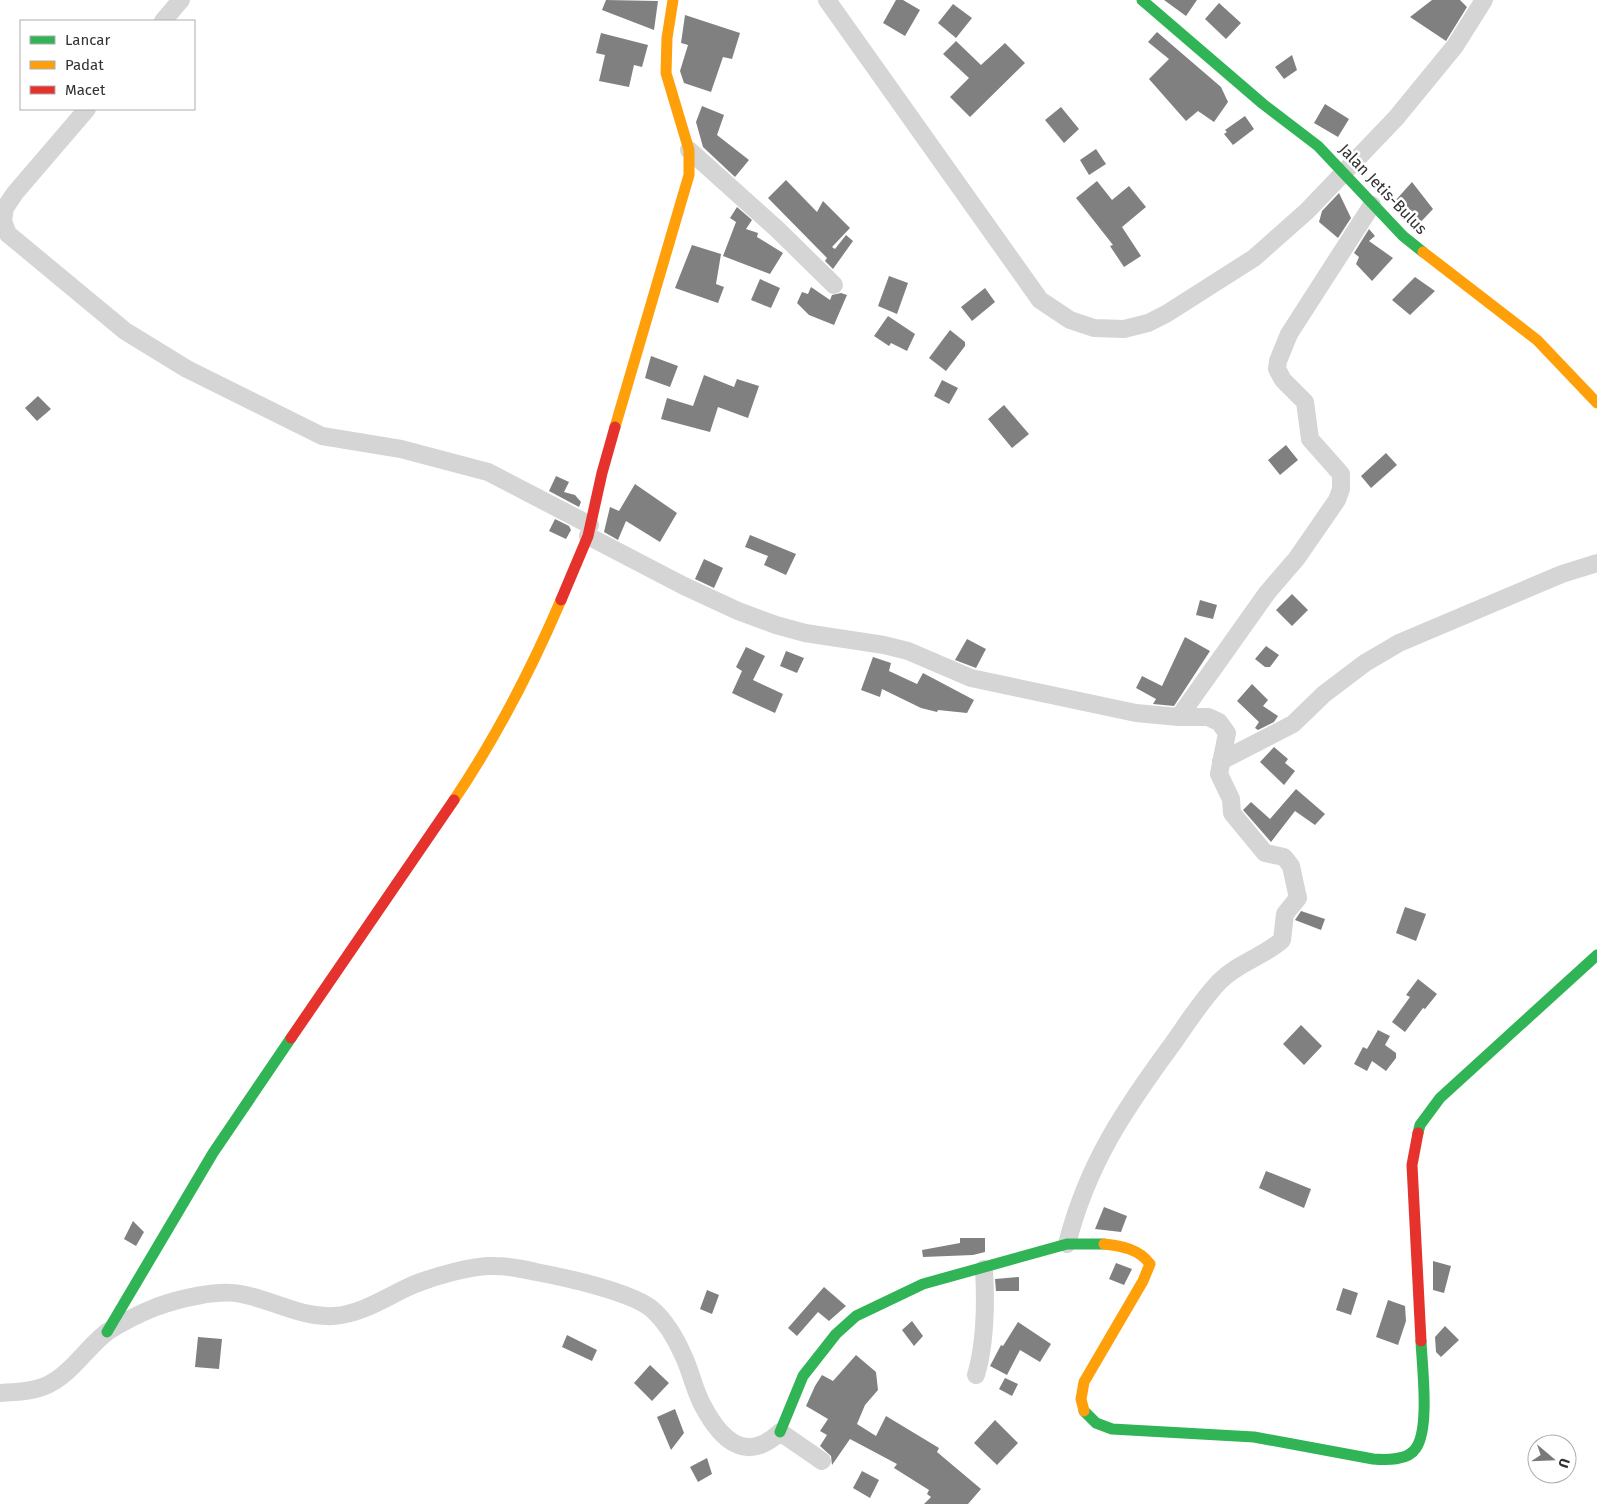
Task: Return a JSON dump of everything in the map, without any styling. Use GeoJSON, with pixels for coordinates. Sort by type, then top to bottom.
{"type":"FeatureCollection","features":[{"type":"Feature","properties":{"kind":"street"},"geometry":{"type":"LineString","coordinates":[[164,20],[181,0]]}},
{"type":"Feature","properties":{"kind":"street"},"geometry":{"type":"LineString","coordinates":[[0,1393],[25,1391],[54,1382],[107,1332],[213,1153],[362,937],[408,864],[481,758],[510,709],[537,656],[589,530],[602,473],[689,175],[689,150],[666,73],[667,38],[673,0]]}},
{"type":"Feature","properties":{"kind":"street"},"geometry":{"type":"LineString","coordinates":[[827,0],[1040,300],[1070,320],[1094,328],[1124,329],[1148,323],[1166,314],[1254,258],[1307,211],[1343,171],[1396,118],[1455,46],[1484,0]]}},
{"type":"Feature","properties":{"kind":"street","name":"Jalan Jetis-Bulus"},"geometry":{"type":"LineString","coordinates":[[1142,0],[1248,91],[1318,146],[1403,236],[1537,340],[1576,378],[1597,403]]}},
{"type":"Feature","properties":{"kind":"street"},"geometry":{"type":"LineString","coordinates":[[86,110],[15,193],[5,208],[3,221],[8,234],[26,252],[125,331],[187,369],[322,436],[401,449],[488,472],[684,586],[738,611],[776,625],[805,633],[884,645],[908,651],[971,678],[1136,713],[1179,717],[1208,717],[1215,719],[1224,727],[1226,733],[1219,774],[1231,799],[1232,813],[1264,853],[1284,856],[1291,866],[1298,898],[1285,914],[1282,940],[1243,963],[1219,982],[1132,1100],[1090,1176],[1077,1206],[1067,1244]]}},
{"type":"Feature","properties":{"kind":"street"},"geometry":{"type":"LineString","coordinates":[[689,150],[777,229],[834,286]]}},
{"type":"Feature","properties":{"kind":"street"},"geometry":{"type":"LineString","coordinates":[[1179,717],[1266,594],[1297,558],[1337,500],[1341,489],[1341,474],[1310,439],[1304,402],[1283,380],[1277,370],[1278,361],[1289,334],[1372,205]]}},
{"type":"Feature","properties":{"kind":"street"},"geometry":{"type":"LineString","coordinates":[[1222,761],[1293,724],[1331,688],[1365,663],[1399,643],[1562,574],[1597,563]]}},
{"type":"Feature","properties":{"kind":"street"},"geometry":{"type":"LineString","coordinates":[[107,1332],[156,1307],[203,1295],[241,1294],[296,1312],[334,1316],[376,1304],[415,1284],[457,1272],[494,1265],[537,1272],[609,1290],[652,1309],[668,1325],[683,1355],[703,1406],[722,1433],[734,1444],[748,1448],[767,1444],[780,1432],[803,1376],[836,1334],[856,1316],[923,1284],[984,1269],[1067,1244],[1101,1244],[1128,1248],[1145,1255],[1150,1264],[1143,1281],[1084,1382],[1081,1404],[1086,1414],[1095,1424],[1112,1429],[1254,1437],[1382,1460],[1408,1455],[1416,1449],[1422,1434],[1424,1409],[1424,1368],[1412,1165],[1420,1126],[1440,1098],[1597,955]]}},
{"type":"Feature","properties":{"kind":"street"},"geometry":{"type":"LineString","coordinates":[[976,1375],[982,1346],[986,1296],[984,1269]]}},
{"type":"Feature","properties":{"kind":"street"},"geometry":{"type":"LineString","coordinates":[[780,1432],[822,1461]]}},
{"type":"Feature","properties":{"kind":"building"},"geometry":{"type":"Polygon","coordinates":[[[606,0],[658,1],[654,30],[602,10],[606,0]]]}},
{"type":"Feature","properties":{"kind":"building"},"geometry":{"type":"Polygon","coordinates":[[[896,0],[903,0],[920,10],[905,36],[883,23],[896,0]]]}},
{"type":"Feature","properties":{"kind":"building"},"geometry":{"type":"Polygon","coordinates":[[[1164,0],[1197,0],[1186,16],[1164,0]]]}},
{"type":"Feature","properties":{"kind":"building"},"geometry":{"type":"Polygon","coordinates":[[[1432,0],[1460,0],[1467,7],[1446,41],[1410,17],[1432,0]]]}},
{"type":"Feature","properties":{"kind":"building"},"geometry":{"type":"Polygon","coordinates":[[[1219,3],[1241,23],[1226,39],[1205,19],[1219,3]]]}},
{"type":"Feature","properties":{"kind":"building"},"geometry":{"type":"Polygon","coordinates":[[[953,4],[972,18],[956,38],[938,23],[953,4]]]}},
{"type":"Feature","properties":{"kind":"building"},"geometry":{"type":"Polygon","coordinates":[[[685,15],[740,33],[732,59],[723,57],[711,92],[684,83],[680,71],[688,45],[681,43],[685,15]]]}},
{"type":"Feature","properties":{"kind":"building"},"geometry":{"type":"Polygon","coordinates":[[[1157,32],[1221,87],[1228,102],[1214,122],[1198,111],[1186,121],[1149,79],[1169,59],[1148,42],[1157,32]]]}},
{"type":"Feature","properties":{"kind":"building"},"geometry":{"type":"Polygon","coordinates":[[[601,33],[648,45],[642,67],[634,65],[629,87],[599,81],[605,55],[596,53],[601,33]]]}},
{"type":"Feature","properties":{"kind":"building"},"geometry":{"type":"Polygon","coordinates":[[[956,41],[981,65],[1005,43],[1025,63],[970,117],[950,97],[969,78],[943,54],[956,41]]]}},
{"type":"Feature","properties":{"kind":"building"},"geometry":{"type":"Polygon","coordinates":[[[1292,55],[1297,70],[1284,79],[1275,67],[1292,55]]]}},
{"type":"Feature","properties":{"kind":"building"},"geometry":{"type":"Polygon","coordinates":[[[1325,104],[1349,119],[1338,137],[1314,123],[1325,104]]]}},
{"type":"Feature","properties":{"kind":"building"},"geometry":{"type":"Polygon","coordinates":[[[702,106],[724,115],[717,135],[749,160],[735,177],[703,147],[696,122],[702,106]]]}},
{"type":"Feature","properties":{"kind":"building"},"geometry":{"type":"Polygon","coordinates":[[[1061,107],[1079,129],[1064,143],[1045,120],[1061,107]]]}},
{"type":"Feature","properties":{"kind":"building"},"geometry":{"type":"Polygon","coordinates":[[[1245,116],[1254,129],[1233,145],[1224,134],[1227,132],[1225,130],[1245,116]]]}},
{"type":"Feature","properties":{"kind":"building"},"geometry":{"type":"Polygon","coordinates":[[[1096,149],[1106,164],[1089,175],[1080,160],[1096,149]]]}},
{"type":"Feature","properties":{"kind":"building"},"geometry":{"type":"Polygon","coordinates":[[[786,180],[817,212],[823,201],[850,228],[832,247],[835,249],[846,235],[853,241],[833,269],[825,261],[827,258],[768,198],[786,180]]]}},
{"type":"Feature","properties":{"kind":"building"},"geometry":{"type":"Polygon","coordinates":[[[1097,181],[1112,200],[1129,186],[1146,207],[1122,227],[1141,256],[1124,267],[1110,246],[1113,245],[1076,198],[1097,181]]]}},
{"type":"Feature","properties":{"kind":"building"},"geometry":{"type":"Polygon","coordinates":[[[1412,182],[1433,209],[1416,227],[1395,201],[1412,182]]]}},
{"type":"Feature","properties":{"kind":"building"},"geometry":{"type":"Polygon","coordinates":[[[1339,193],[1351,218],[1338,238],[1319,222],[1322,211],[1339,193]]]}},
{"type":"Feature","properties":{"kind":"building"},"geometry":{"type":"Polygon","coordinates":[[[737,207],[752,220],[746,229],[758,233],[757,237],[783,253],[770,274],[723,256],[736,222],[730,218],[737,207]]]}},
{"type":"Feature","properties":{"kind":"building"},"geometry":{"type":"Polygon","coordinates":[[[1369,229],[1375,236],[1369,241],[1393,258],[1372,281],[1356,264],[1359,257],[1354,253],[1369,229]]]}},
{"type":"Feature","properties":{"kind":"building"},"geometry":{"type":"Polygon","coordinates":[[[692,245],[721,254],[716,284],[724,287],[718,303],[675,288],[692,245]]]}},
{"type":"Feature","properties":{"kind":"building"},"geometry":{"type":"Polygon","coordinates":[[[889,276],[908,283],[897,314],[878,306],[889,276]]]}},
{"type":"Feature","properties":{"kind":"building"},"geometry":{"type":"Polygon","coordinates":[[[1415,277],[1435,291],[1410,315],[1392,300],[1415,277]]]}},
{"type":"Feature","properties":{"kind":"building"},"geometry":{"type":"Polygon","coordinates":[[[760,279],[780,288],[771,308],[751,300],[760,279]]]}},
{"type":"Feature","properties":{"kind":"building"},"geometry":{"type":"Polygon","coordinates":[[[811,287],[830,300],[832,295],[841,293],[847,295],[834,325],[809,315],[797,303],[802,292],[808,294],[811,287]]]}},
{"type":"Feature","properties":{"kind":"building"},"geometry":{"type":"Polygon","coordinates":[[[985,288],[995,302],[972,321],[961,307],[985,288]]]}},
{"type":"Feature","properties":{"kind":"building"},"geometry":{"type":"Polygon","coordinates":[[[888,316],[915,334],[907,351],[891,343],[889,346],[874,336],[888,316]]]}},
{"type":"Feature","properties":{"kind":"building"},"geometry":{"type":"Polygon","coordinates":[[[950,330],[965,342],[965,346],[946,371],[929,358],[950,330]]]}},
{"type":"Feature","properties":{"kind":"building"},"geometry":{"type":"Polygon","coordinates":[[[651,356],[678,366],[670,387],[645,378],[651,356]]]}},
{"type":"Feature","properties":{"kind":"building"},"geometry":{"type":"Polygon","coordinates":[[[704,375],[734,387],[737,379],[759,386],[748,418],[718,407],[710,432],[661,419],[667,398],[693,406],[704,375]]]}},
{"type":"Feature","properties":{"kind":"building"},"geometry":{"type":"Polygon","coordinates":[[[942,380],[958,388],[949,404],[934,396],[942,380]]]}},
{"type":"Feature","properties":{"kind":"building"},"geometry":{"type":"Polygon","coordinates":[[[38,396],[51,409],[37,421],[25,408],[38,396]]]}},
{"type":"Feature","properties":{"kind":"building"},"geometry":{"type":"Polygon","coordinates":[[[1004,405],[1029,434],[1012,448],[988,419],[1004,405]]]}},
{"type":"Feature","properties":{"kind":"building"},"geometry":{"type":"Polygon","coordinates":[[[1286,445],[1298,460],[1280,475],[1268,460],[1286,445]]]}},
{"type":"Feature","properties":{"kind":"building"},"geometry":{"type":"Polygon","coordinates":[[[1386,453],[1397,465],[1371,488],[1361,476],[1386,453]]]}},
{"type":"Feature","properties":{"kind":"building"},"geometry":{"type":"Polygon","coordinates":[[[556,476],[569,482],[564,492],[575,495],[581,502],[579,507],[549,491],[556,476]]]}},
{"type":"Feature","properties":{"kind":"building"},"geometry":{"type":"Polygon","coordinates":[[[635,484],[677,513],[660,542],[626,521],[618,540],[604,532],[610,507],[619,511],[635,484]]]}},
{"type":"Feature","properties":{"kind":"building"},"geometry":{"type":"Polygon","coordinates":[[[555,519],[569,526],[571,530],[566,539],[549,531],[555,519]]]}},
{"type":"Feature","properties":{"kind":"building"},"geometry":{"type":"Polygon","coordinates":[[[750,535],[796,554],[786,575],[764,565],[768,556],[745,547],[750,535]]]}},
{"type":"Feature","properties":{"kind":"building"},"geometry":{"type":"Polygon","coordinates":[[[704,559],[723,568],[714,588],[695,579],[704,559]]]}},
{"type":"Feature","properties":{"kind":"building"},"geometry":{"type":"Polygon","coordinates":[[[1292,594],[1308,610],[1292,626],[1276,610],[1292,594]]]}},
{"type":"Feature","properties":{"kind":"building"},"geometry":{"type":"Polygon","coordinates":[[[1200,600],[1217,605],[1213,619],[1196,615],[1200,600]]]}},
{"type":"Feature","properties":{"kind":"building"},"geometry":{"type":"Polygon","coordinates":[[[1185,637],[1210,651],[1174,706],[1153,704],[1156,699],[1136,688],[1142,676],[1162,686],[1185,637]]]}},
{"type":"Feature","properties":{"kind":"building"},"geometry":{"type":"Polygon","coordinates":[[[967,639],[986,649],[976,668],[955,660],[967,639]]]}},
{"type":"Feature","properties":{"kind":"building"},"geometry":{"type":"Polygon","coordinates":[[[1266,646],[1279,655],[1270,667],[1265,667],[1255,659],[1266,646]]]}},
{"type":"Feature","properties":{"kind":"building"},"geometry":{"type":"Polygon","coordinates":[[[746,647],[765,656],[753,680],[783,694],[775,713],[732,693],[742,671],[736,667],[746,647]]]}},
{"type":"Feature","properties":{"kind":"building"},"geometry":{"type":"Polygon","coordinates":[[[786,651],[804,658],[797,673],[780,666],[786,651]]]}},
{"type":"Feature","properties":{"kind":"building"},"geometry":{"type":"Polygon","coordinates":[[[873,657],[891,663],[889,671],[917,684],[923,673],[974,700],[967,713],[938,710],[937,712],[921,708],[882,689],[880,697],[861,690],[873,657]]]}},
{"type":"Feature","properties":{"kind":"building"},"geometry":{"type":"Polygon","coordinates":[[[1252,684],[1268,700],[1263,706],[1278,716],[1274,722],[1258,730],[1255,728],[1259,722],[1237,701],[1252,684]]]}},
{"type":"Feature","properties":{"kind":"building"},"geometry":{"type":"Polygon","coordinates":[[[1274,747],[1288,759],[1285,763],[1295,771],[1284,785],[1260,762],[1274,747]]]}},
{"type":"Feature","properties":{"kind":"building"},"geometry":{"type":"Polygon","coordinates":[[[1296,789],[1325,814],[1315,825],[1295,811],[1271,842],[1243,810],[1251,802],[1270,819],[1296,789]]]}},
{"type":"Feature","properties":{"kind":"building"},"geometry":{"type":"Polygon","coordinates":[[[1405,907],[1426,914],[1416,941],[1396,933],[1405,907]]]}},
{"type":"Feature","properties":{"kind":"building"},"geometry":{"type":"Polygon","coordinates":[[[1301,911],[1325,919],[1321,930],[1295,920],[1301,911]]]}},
{"type":"Feature","properties":{"kind":"building"},"geometry":{"type":"Polygon","coordinates":[[[1418,979],[1437,994],[1425,1009],[1423,1008],[1405,1032],[1392,1022],[1410,997],[1406,995],[1418,979]]]}},
{"type":"Feature","properties":{"kind":"building"},"geometry":{"type":"Polygon","coordinates":[[[1301,1025],[1322,1046],[1304,1065],[1283,1044],[1301,1025]]]}},
{"type":"Feature","properties":{"kind":"building"},"geometry":{"type":"Polygon","coordinates":[[[1378,1030],[1390,1036],[1385,1045],[1396,1053],[1396,1058],[1386,1071],[1372,1061],[1367,1071],[1354,1064],[1363,1047],[1367,1049],[1378,1030]]]}},
{"type":"Feature","properties":{"kind":"building"},"geometry":{"type":"Polygon","coordinates":[[[1266,1171],[1311,1189],[1304,1208],[1259,1188],[1266,1171]]]}},
{"type":"Feature","properties":{"kind":"building"},"geometry":{"type":"Polygon","coordinates":[[[1104,1207],[1127,1216],[1121,1232],[1095,1229],[1104,1207]]]}},
{"type":"Feature","properties":{"kind":"building"},"geometry":{"type":"Polygon","coordinates":[[[133,1221],[144,1232],[136,1246],[124,1239],[133,1221]]]}},
{"type":"Feature","properties":{"kind":"building"},"geometry":{"type":"Polygon","coordinates":[[[960,1238],[985,1238],[985,1252],[973,1255],[923,1257],[922,1250],[960,1243],[960,1238]]]}},
{"type":"Feature","properties":{"kind":"building"},"geometry":{"type":"Polygon","coordinates":[[[1433,1261],[1451,1266],[1444,1293],[1433,1290],[1433,1261]]]}},
{"type":"Feature","properties":{"kind":"building"},"geometry":{"type":"Polygon","coordinates":[[[1116,1263],[1132,1269],[1124,1285],[1109,1279],[1116,1263]]]}},
{"type":"Feature","properties":{"kind":"building"},"geometry":{"type":"Polygon","coordinates":[[[1019,1277],[1019,1291],[996,1291],[995,1279],[1019,1277]]]}},
{"type":"Feature","properties":{"kind":"building"},"geometry":{"type":"Polygon","coordinates":[[[824,1287],[846,1306],[829,1321],[818,1312],[797,1336],[788,1328],[824,1287]]]}},
{"type":"Feature","properties":{"kind":"building"},"geometry":{"type":"Polygon","coordinates":[[[1343,1288],[1358,1293],[1351,1315],[1336,1310],[1343,1288]]]}},
{"type":"Feature","properties":{"kind":"building"},"geometry":{"type":"Polygon","coordinates":[[[707,1290],[719,1295],[712,1314],[700,1309],[707,1290]]]}},
{"type":"Feature","properties":{"kind":"building"},"geometry":{"type":"Polygon","coordinates":[[[1388,1300],[1405,1306],[1406,1321],[1398,1345],[1376,1337],[1388,1300]]]}},
{"type":"Feature","properties":{"kind":"building"},"geometry":{"type":"Polygon","coordinates":[[[912,1321],[923,1336],[914,1346],[902,1330],[912,1321]]]}},
{"type":"Feature","properties":{"kind":"building"},"geometry":{"type":"Polygon","coordinates":[[[1018,1322],[1051,1344],[1040,1362],[1020,1350],[1007,1375],[990,1366],[1001,1345],[1003,1346],[1018,1322]]]}},
{"type":"Feature","properties":{"kind":"building"},"geometry":{"type":"Polygon","coordinates":[[[1445,1326],[1459,1340],[1441,1357],[1436,1352],[1435,1337],[1445,1326]]]}},
{"type":"Feature","properties":{"kind":"building"},"geometry":{"type":"Polygon","coordinates":[[[567,1335],[597,1350],[592,1361],[562,1347],[567,1335]]]}},
{"type":"Feature","properties":{"kind":"building"},"geometry":{"type":"Polygon","coordinates":[[[198,1337],[222,1339],[219,1369],[195,1367],[198,1337]]]}},
{"type":"Feature","properties":{"kind":"building"},"geometry":{"type":"Polygon","coordinates":[[[856,1355],[876,1372],[878,1390],[865,1405],[857,1424],[876,1436],[886,1416],[939,1448],[937,1452],[981,1489],[968,1504],[924,1504],[931,1497],[927,1494],[929,1490],[894,1468],[897,1464],[850,1439],[832,1465],[831,1456],[820,1446],[827,1435],[820,1431],[828,1419],[806,1406],[822,1375],[833,1381],[856,1355]]]}},
{"type":"Feature","properties":{"kind":"building"},"geometry":{"type":"Polygon","coordinates":[[[650,1365],[669,1383],[652,1401],[634,1383],[650,1365]]]}},
{"type":"Feature","properties":{"kind":"building"},"geometry":{"type":"Polygon","coordinates":[[[1005,1378],[1018,1384],[1012,1396],[999,1389],[1005,1378]]]}},
{"type":"Feature","properties":{"kind":"building"},"geometry":{"type":"Polygon","coordinates":[[[675,1409],[684,1433],[671,1450],[657,1417],[675,1409]]]}},
{"type":"Feature","properties":{"kind":"building"},"geometry":{"type":"Polygon","coordinates":[[[995,1420],[1018,1443],[997,1465],[974,1443],[995,1420]]]}},
{"type":"Feature","properties":{"kind":"building"},"geometry":{"type":"Polygon","coordinates":[[[707,1458],[712,1474],[698,1482],[690,1467],[707,1458]]]}},
{"type":"Feature","properties":{"kind":"building"},"geometry":{"type":"Polygon","coordinates":[[[862,1471],[879,1480],[870,1498],[853,1488],[862,1471]]]}},
{"type":"Feature","properties":{"kind":"traffic: fast"},"geometry":{"type":"LineString","coordinates":[[1142,0],[1263,104],[1318,146],[1403,236],[1423,252]]}},
{"type":"Feature","properties":{"kind":"traffic: fast"},"geometry":{"type":"LineString","coordinates":[[1418,1133],[1420,1125],[1440,1098],[1597,955]]}},
{"type":"Feature","properties":{"kind":"traffic: fast"},"geometry":{"type":"LineString","coordinates":[[107,1332],[213,1153],[291,1038]]}},
{"type":"Feature","properties":{"kind":"traffic: fast"},"geometry":{"type":"LineString","coordinates":[[780,1432],[803,1376],[836,1334],[856,1316],[923,1284],[1067,1244],[1104,1244]]}},
{"type":"Feature","properties":{"kind":"traffic: fast"},"geometry":{"type":"LineString","coordinates":[[1084,1411],[1096,1423],[1112,1429],[1254,1437],[1373,1459],[1396,1459],[1408,1455],[1416,1448],[1423,1426],[1424,1396],[1421,1341]]}},
{"type":"Feature","properties":{"kind":"traffic: slow"},"geometry":{"type":"LineString","coordinates":[[615,427],[689,175],[689,150],[666,73],[667,38],[673,0]]}},
{"type":"Feature","properties":{"kind":"traffic: slow"},"geometry":{"type":"LineString","coordinates":[[1423,252],[1537,340],[1597,403]]}},
{"type":"Feature","properties":{"kind":"traffic: slow"},"geometry":{"type":"LineString","coordinates":[[454,800],[485,752],[512,702],[538,652],[561,600]]}},
{"type":"Feature","properties":{"kind":"traffic: slow"},"geometry":{"type":"LineString","coordinates":[[1084,1411],[1081,1399],[1084,1382],[1143,1281],[1150,1264],[1141,1255],[1124,1247],[1104,1244]]}},
{"type":"Feature","properties":{"kind":"traffic: jam"},"geometry":{"type":"LineString","coordinates":[[561,600],[588,536],[602,473],[615,427]]}},
{"type":"Feature","properties":{"kind":"traffic: jam"},"geometry":{"type":"LineString","coordinates":[[291,1038],[454,800]]}},
{"type":"Feature","properties":{"kind":"traffic: jam"},"geometry":{"type":"LineString","coordinates":[[1418,1133],[1412,1165],[1421,1341]]}}]}
